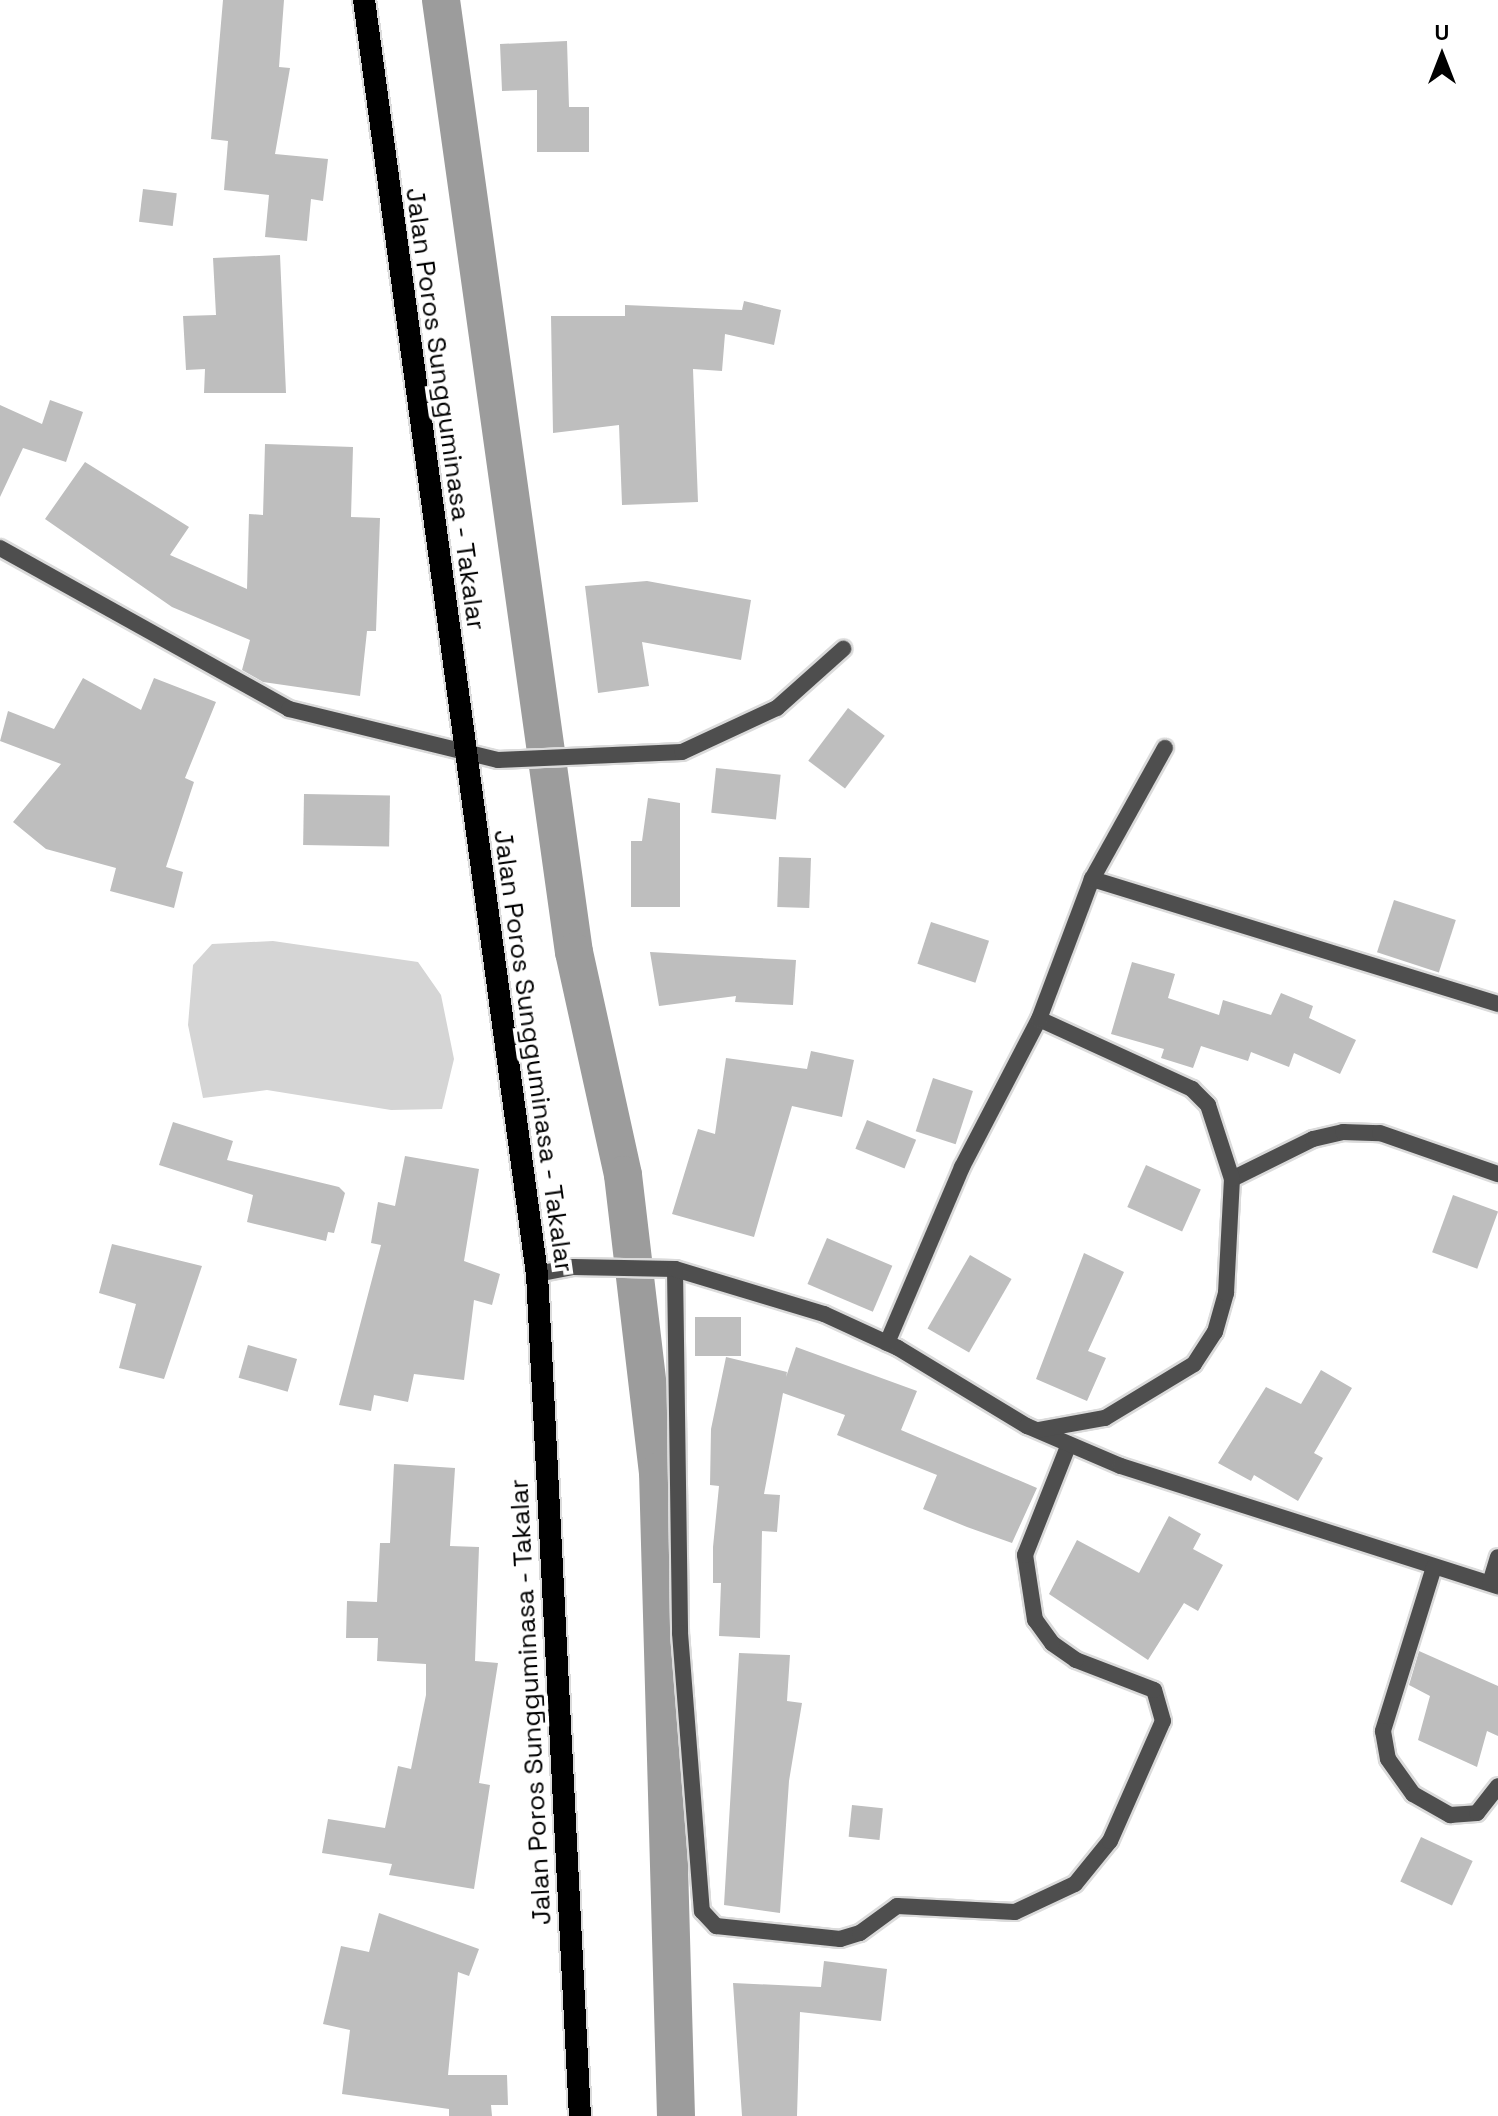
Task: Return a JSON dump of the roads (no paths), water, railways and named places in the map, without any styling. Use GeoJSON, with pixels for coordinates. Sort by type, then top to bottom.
{"type":"FeatureCollection","features":[{"type":"Feature","properties":{"kind":"highway","name":"Jalan Poros Sungguminasa - Takalar"},"geometry":{"type":"LineString","coordinates":[[364,0],[537,1274],[580,2116]]}},
{"type":"Feature","properties":{"kind":"street"},"geometry":{"type":"LineString","coordinates":[[0,548],[289,709],[498,760],[682,752],[744,727],[777,708],[843,649]]}},
{"type":"Feature","properties":{"kind":"street"},"geometry":{"type":"LineString","coordinates":[[887,1343],[962,1167],[1039,1019],[1092,879],[1165,748]]}},
{"type":"Feature","properties":{"kind":"street"},"geometry":{"type":"LineString","coordinates":[[1092,879],[1498,1004]]}},
{"type":"Feature","properties":{"kind":"street"},"geometry":{"type":"LineString","coordinates":[[1036,1431],[1105,1418],[1194,1364],[1215,1332],[1226,1293],[1232,1179],[1219,1128],[1192,1089],[1039,1019]]}},
{"type":"Feature","properties":{"kind":"street"},"geometry":{"type":"LineString","coordinates":[[1232,1179],[1313,1139],[1343,1132],[1380,1133],[1498,1174]]}},
{"type":"Feature","properties":{"kind":"street"},"geometry":{"type":"LineString","coordinates":[[537,1274],[573,1267],[675,1269],[824,1314],[887,1343],[1036,1431],[1069,1444],[1494,1585],[1498,1557]]}},
{"type":"Feature","properties":{"kind":"street"},"geometry":{"type":"LineString","coordinates":[[675,1269],[680,1633],[702,1911],[716,1926],[840,1939],[860,1933],[897,1906],[1015,1912],[1075,1884],[1110,1841],[1163,1721],[1154,1690],[1076,1660],[1035,1620],[1025,1555],[1069,1444]]}},
{"type":"Feature","properties":{"kind":"street"},"geometry":{"type":"LineString","coordinates":[[1434,1567],[1383,1731],[1388,1759],[1413,1794],[1450,1815],[1477,1813],[1498,1786]]}},
{"type":"Feature","properties":{"kind":"waterway"},"geometry":{"type":"LineString","coordinates":[[441,0],[574,952],[623,1175],[658,1472],[676,2116]]}}]}
